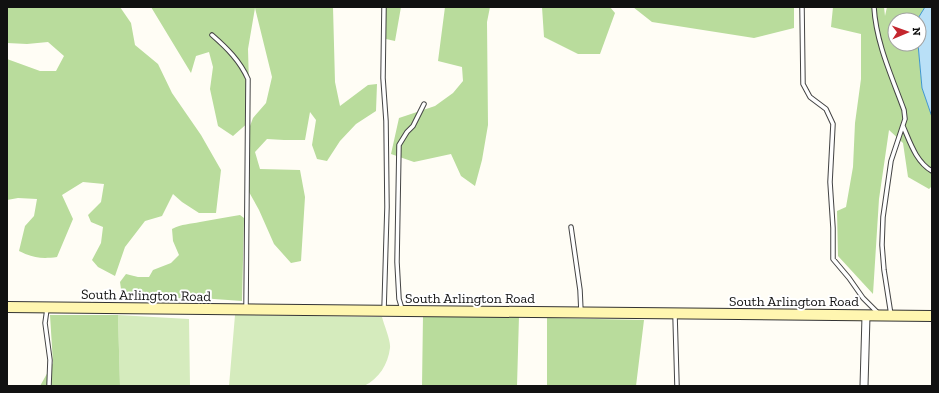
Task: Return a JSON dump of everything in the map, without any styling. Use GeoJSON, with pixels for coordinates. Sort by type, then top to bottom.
{"type":"FeatureCollection","features":[{"type":"Feature","properties":{"kind":"street","name":"South Arlington Road"},"geometry":{"type":"LineString","coordinates":[[7,307],[932,316]]}},
{"type":"Feature","properties":{"kind":"street"},"geometry":{"type":"LineString","coordinates":[[864,386],[866,316]]}},
{"type":"Feature","properties":{"kind":"lane"},"geometry":{"type":"LineString","coordinates":[[384,7],[383,78],[386,121],[387,199],[384,311]]}},
{"type":"Feature","properties":{"kind":"lane"},"geometry":{"type":"LineString","coordinates":[[802,7],[803,84],[810,97],[826,109],[833,124],[830,182],[833,228],[833,259],[863,298],[881,316]]}},
{"type":"Feature","properties":{"kind":"lane"},"geometry":{"type":"LineString","coordinates":[[874,7],[875,23],[880,42],[904,110],[905,119],[891,161],[883,217],[882,245],[884,270],[891,316]]}},
{"type":"Feature","properties":{"kind":"lane"},"geometry":{"type":"LineString","coordinates":[[212,35],[227,48],[243,68],[248,79],[246,310]]}},
{"type":"Feature","properties":{"kind":"lane"},"geometry":{"type":"LineString","coordinates":[[404,312],[399,299],[397,262],[399,145],[407,132],[413,126],[424,104]]}},
{"type":"Feature","properties":{"kind":"lane"},"geometry":{"type":"LineString","coordinates":[[903,126],[916,155],[921,162],[932,171]]}},
{"type":"Feature","properties":{"kind":"lane"},"geometry":{"type":"LineString","coordinates":[[571,228],[580,290],[581,313]]}},
{"type":"Feature","properties":{"kind":"lane"},"geometry":{"type":"LineString","coordinates":[[48,308],[45,323],[50,360],[49,386]]}},
{"type":"Feature","properties":{"kind":"lane"},"geometry":{"type":"LineString","coordinates":[[675,314],[677,386]]}},
{"type":"Feature","properties":{"kind":"green space"},"geometry":{"type":"Polygon","coordinates":[[[7,7],[120,7],[131,23],[135,45],[158,64],[172,93],[201,135],[221,170],[216,213],[199,213],[173,194],[162,216],[145,221],[125,247],[115,276],[98,267],[92,260],[101,243],[103,227],[91,222],[88,215],[101,202],[104,184],[83,182],[62,195],[73,219],[57,257],[38,257],[19,251],[25,226],[34,216],[37,199],[18,198],[7,200],[7,59],[40,71],[56,71],[64,56],[48,42],[27,44],[7,43],[7,7]]]}},
{"type":"Feature","properties":{"kind":"green space"},"geometry":{"type":"Polygon","coordinates":[[[151,7],[333,7],[335,82],[340,106],[368,85],[377,84],[376,111],[356,124],[340,141],[327,161],[317,159],[312,145],[316,120],[310,112],[305,140],[267,139],[255,152],[260,169],[300,170],[305,197],[301,261],[291,263],[274,244],[259,210],[249,192],[250,126],[253,118],[266,103],[272,77],[255,8],[248,49],[250,121],[233,136],[218,126],[210,89],[213,67],[209,52],[196,56],[191,73],[151,7]]]}},
{"type":"Feature","properties":{"kind":"green space"},"geometry":{"type":"Polygon","coordinates":[[[384,7],[401,7],[395,41],[386,39],[384,7]]]}},
{"type":"Feature","properties":{"kind":"green space"},"geometry":{"type":"Polygon","coordinates":[[[445,7],[490,7],[487,22],[488,125],[482,160],[475,186],[461,176],[451,154],[414,162],[391,154],[399,118],[435,106],[453,93],[463,81],[462,67],[438,61],[445,7]]]}},
{"type":"Feature","properties":{"kind":"green space"},"geometry":{"type":"Polygon","coordinates":[[[542,7],[610,7],[615,13],[600,54],[578,54],[544,37],[542,7]]]}},
{"type":"Feature","properties":{"kind":"green space"},"geometry":{"type":"Polygon","coordinates":[[[633,7],[794,7],[794,28],[754,38],[652,22],[633,7]]]}},
{"type":"Feature","properties":{"kind":"green space"},"geometry":{"type":"Polygon","coordinates":[[[833,7],[884,7],[885,16],[887,7],[925,7],[922,12],[887,12],[887,52],[919,52],[922,88],[932,117],[932,186],[929,189],[908,177],[903,143],[889,130],[879,199],[873,294],[838,256],[837,211],[846,207],[853,167],[855,123],[861,79],[861,34],[831,27],[833,7]]]}},
{"type":"Feature","properties":{"kind":"green space"},"geometry":{"type":"Polygon","coordinates":[[[240,215],[244,218],[242,301],[200,298],[130,299],[122,296],[120,282],[126,274],[138,277],[149,277],[153,270],[171,263],[179,255],[173,241],[172,229],[186,224],[240,215]]]}},
{"type":"Feature","properties":{"kind":"green space"},"geometry":{"type":"Polygon","coordinates":[[[50,315],[118,315],[120,386],[40,386],[53,363],[50,315]]]}},
{"type":"Feature","properties":{"kind":"green space"},"geometry":{"type":"Polygon","coordinates":[[[118,315],[189,319],[190,386],[120,386],[118,315]]]}},
{"type":"Feature","properties":{"kind":"green space"},"geometry":{"type":"Polygon","coordinates":[[[235,315],[382,317],[389,341],[389,354],[382,370],[374,379],[364,386],[229,386],[235,315]]]}},
{"type":"Feature","properties":{"kind":"green space"},"geometry":{"type":"Polygon","coordinates":[[[423,315],[519,316],[517,386],[422,386],[423,315]]]}},
{"type":"Feature","properties":{"kind":"green space"},"geometry":{"type":"Polygon","coordinates":[[[547,318],[644,320],[636,386],[547,386],[547,318]]]}},
{"type":"Feature","properties":{"kind":"water"},"geometry":{"type":"Polygon","coordinates":[[[925,7],[932,7],[932,117],[922,88],[919,52],[927,52],[927,12],[922,12],[925,7]]]}}]}
